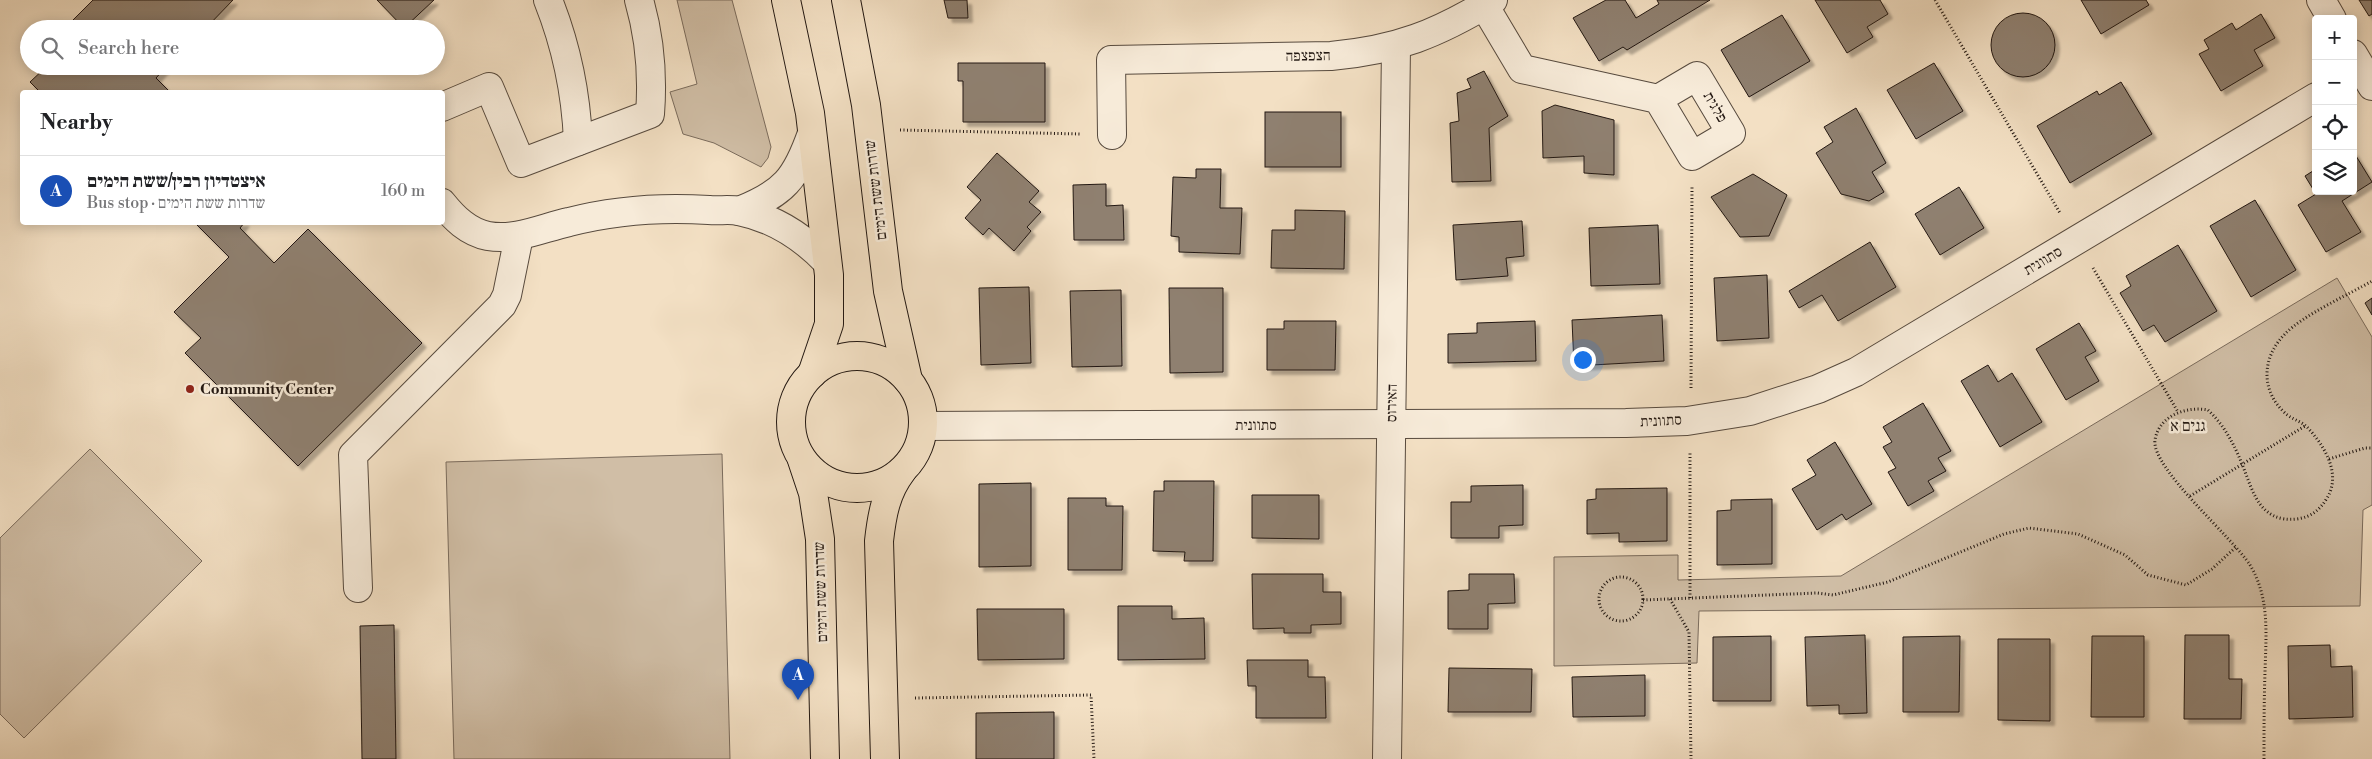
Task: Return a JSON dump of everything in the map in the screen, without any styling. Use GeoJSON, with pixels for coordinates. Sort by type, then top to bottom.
{"type":"FeatureCollection","features":[{"type":"Feature","properties":{"kind":"main road"},"geometry":{"type":"LineString","coordinates":[[786,0],[793,23],[812,133],[827,262],[829,324],[812,374],[797,395],[791,419],[795,445],[808,468],[829,483],[853,488],[879,484],[891,479],[902,471]]}},
{"type":"Feature","properties":{"kind":"main road","name":"שדרות ששת הימים"},"geometry":{"type":"LineString","coordinates":[[846,0],[866,105],[888,291],[908,380]]}},
{"type":"Feature","properties":{"kind":"main road"},"geometry":{"type":"LineString","coordinates":[[812,374],[835,360],[861,356],[885,363],[908,380],[920,401],[923,426],[917,450],[889,492],[881,520],[879,540],[885,759]]}},
{"type":"Feature","properties":{"kind":"main road","name":"שדרות ששת הימים"},"geometry":{"type":"LineString","coordinates":[[801,457],[815,499],[820,539],[825,759]]}},
{"type":"Feature","properties":{"kind":"street"},"geometry":{"type":"LineString","coordinates":[[548,0],[569,68],[577,114],[578,141]]}},
{"type":"Feature","properties":{"kind":"street"},"geometry":{"type":"LineString","coordinates":[[445,106],[489,87],[521,163],[650,114],[651,68],[645,24],[639,0]]}},
{"type":"Feature","properties":{"kind":"street"},"geometry":{"type":"LineString","coordinates":[[2321,0],[2330,15]]}},
{"type":"Feature","properties":{"kind":"street"},"geometry":{"type":"LineString","coordinates":[[1489,3],[1522,69],[1658,100],[1692,156]]}},
{"type":"Feature","properties":{"kind":"street","name":"הצפצפה"},"geometry":{"type":"LineString","coordinates":[[1112,135],[1111,60],[1332,56],[1363,53],[1396,46],[1430,35],[1489,3]]}},
{"type":"Feature","properties":{"kind":"street","name":"האירוס"},"geometry":{"type":"LineString","coordinates":[[1387,759],[1396,46]]}},
{"type":"Feature","properties":{"kind":"street","name":"פלגית"},"geometry":{"type":"LineString","coordinates":[[1658,100],[1697,76],[1731,133],[1692,156]]}},
{"type":"Feature","properties":{"kind":"street","name":"סתוונית"},"geometry":{"type":"LineString","coordinates":[[923,426],[1626,423],[1690,420],[1742,412],[1818,389],[1856,372],[2312,99]]}},
{"type":"Feature","properties":{"kind":"street"},"geometry":{"type":"LineString","coordinates":[[739,211],[771,197],[790,180],[801,162],[812,133]]}},
{"type":"Feature","properties":{"kind":"street"},"geometry":{"type":"LineString","coordinates":[[445,207],[451,214],[473,231],[486,236],[519,236],[568,222],[622,212],[671,209],[739,211],[790,231],[811,246],[827,262]]}},
{"type":"Feature","properties":{"kind":"street"},"geometry":{"type":"LineString","coordinates":[[358,588],[353,455],[502,305],[508,296],[519,236]]}},
{"type":"Feature","properties":{"kind":"path"},"geometry":{"type":"LineString","coordinates":[[1935,0],[2178,412]]}},
{"type":"Feature","properties":{"kind":"path"},"geometry":{"type":"LineString","coordinates":[[869,130],[1112,135]]}},
{"type":"Feature","properties":{"kind":"path"},"geometry":{"type":"LineString","coordinates":[[1690,598],[1692,156]]}},
{"type":"Feature","properties":{"kind":"path"},"geometry":{"type":"LineString","coordinates":[[2264,759],[2266,614],[2258,578],[2236,547],[2169,473],[2158,454],[2155,440],[2162,425],[2178,412],[2190,408],[2208,410],[2224,427],[2242,465],[2248,483],[2261,506],[2270,514],[2290,519],[2312,515],[2328,497],[2332,486],[2329,459],[2306,426],[2286,414],[2276,403],[2267,387],[2266,369],[2271,351],[2296,324],[2372,281]]}},
{"type":"Feature","properties":{"kind":"path"},"geometry":{"type":"LineString","coordinates":[[2190,496],[2306,426]]}},
{"type":"Feature","properties":{"kind":"path"},"geometry":{"type":"LineString","coordinates":[[2329,459],[2365,448],[2372,448]]}},
{"type":"Feature","properties":{"kind":"path"},"geometry":{"type":"LineString","coordinates":[[1643,600],[1817,593],[1833,595],[1857,591],[1925,568],[2004,534],[2029,528],[2078,534],[2125,555],[2148,575],[2186,585],[2212,569],[2236,547]]}},
{"type":"Feature","properties":{"kind":"path"},"geometry":{"type":"LineString","coordinates":[[1626,577],[1640,587],[1643,600],[1641,608],[1635,615],[1620,621],[1608,616],[1602,610],[1599,593],[1610,580],[1626,577]]}},
{"type":"Feature","properties":{"kind":"path"},"geometry":{"type":"LineString","coordinates":[[1670,599],[1689,632],[1691,759]]}},
{"type":"Feature","properties":{"kind":"path"},"geometry":{"type":"LineString","coordinates":[[882,699],[1091,695],[1094,759]]}},
{"type":"Feature","properties":{"kind":"shaded area"},"geometry":{"type":"Polygon","coordinates":[[[677,0],[732,0],[771,147],[768,158],[761,167],[714,143],[683,134],[670,92],[697,84],[677,0]]]}},
{"type":"Feature","properties":{"kind":"shaded area"},"geometry":{"type":"Polygon","coordinates":[[[2337,278],[2372,337],[2372,505],[2363,510],[2360,606],[1699,611],[1697,663],[1554,666],[1554,557],[1678,555],[1678,580],[1841,576],[2337,278]]]}},
{"type":"Feature","properties":{"kind":"shaded area"},"geometry":{"type":"Polygon","coordinates":[[[90,449],[202,561],[24,738],[0,714],[0,538],[90,449]]]}},
{"type":"Feature","properties":{"kind":"shaded area"},"geometry":{"type":"Polygon","coordinates":[[[722,454],[730,759],[454,759],[446,462],[722,454]]]}},
{"type":"Feature","properties":{"kind":"building"},"geometry":{"type":"Polygon","coordinates":[[[93,0],[233,0],[214,20],[73,20],[93,0]]]}},
{"type":"Feature","properties":{"kind":"building"},"geometry":{"type":"Polygon","coordinates":[[[377,0],[434,0],[413,20],[396,20],[377,0]]]}},
{"type":"Feature","properties":{"kind":"building"},"geometry":{"type":"Polygon","coordinates":[[[944,0],[967,0],[968,18],[948,18],[944,0]]]}},
{"type":"Feature","properties":{"kind":"building"},"geometry":{"type":"Polygon","coordinates":[[[1606,0],[1625,0],[1636,18],[1659,4],[1657,0],[1710,0],[1627,50],[1623,47],[1599,61],[1573,18],[1606,0]]]}},
{"type":"Feature","properties":{"kind":"building"},"geometry":{"type":"Polygon","coordinates":[[[1815,0],[1880,0],[1888,14],[1867,27],[1873,37],[1847,53],[1815,0]]]}},
{"type":"Feature","properties":{"kind":"building"},"geometry":{"type":"Polygon","coordinates":[[[2081,0],[2146,0],[2149,5],[2101,34],[2081,0]]]}},
{"type":"Feature","properties":{"kind":"building"},"geometry":{"type":"Polygon","coordinates":[[[2359,0],[2372,0],[2372,14],[2369,16],[2359,0]]]}},
{"type":"Feature","properties":{"kind":"building"},"geometry":{"type":"Polygon","coordinates":[[[2023,13],[2041,19],[2049,27],[2055,45],[2049,63],[2041,71],[2023,77],[2005,71],[1997,63],[1991,45],[1997,27],[2005,19],[2023,13]]]}},
{"type":"Feature","properties":{"kind":"building"},"geometry":{"type":"Polygon","coordinates":[[[2261,14],[2275,38],[2254,50],[2263,66],[2221,91],[2199,54],[2209,49],[2204,40],[2232,23],[2236,30],[2261,14]]]}},
{"type":"Feature","properties":{"kind":"building"},"geometry":{"type":"Polygon","coordinates":[[[1782,15],[1810,61],[1749,97],[1721,50],[1782,15]]]}},
{"type":"Feature","properties":{"kind":"building"},"geometry":{"type":"Polygon","coordinates":[[[958,63],[1045,63],[1045,122],[963,122],[963,81],[958,81],[958,63]]]}},
{"type":"Feature","properties":{"kind":"building"},"geometry":{"type":"Polygon","coordinates":[[[1934,63],[1963,111],[1916,139],[1887,90],[1934,63]]]}},
{"type":"Feature","properties":{"kind":"building"},"geometry":{"type":"Polygon","coordinates":[[[1484,71],[1508,116],[1489,128],[1491,181],[1452,182],[1450,123],[1459,121],[1457,93],[1471,88],[1467,79],[1484,71]]]}},
{"type":"Feature","properties":{"kind":"building"},"geometry":{"type":"Polygon","coordinates":[[[37,75],[159,75],[156,78],[168,90],[38,90],[30,82],[37,75]]]}},
{"type":"Feature","properties":{"kind":"building"},"geometry":{"type":"Polygon","coordinates":[[[2121,82],[2152,134],[2070,183],[2037,126],[2097,91],[2099,95],[2121,82]]]}},
{"type":"Feature","properties":{"kind":"building"},"geometry":{"type":"Polygon","coordinates":[[[1555,105],[1614,120],[1614,175],[1584,173],[1584,156],[1543,158],[1542,111],[1555,105]]]}},
{"type":"Feature","properties":{"kind":"building"},"geometry":{"type":"Polygon","coordinates":[[[1856,108],[1886,163],[1872,172],[1884,192],[1869,201],[1841,194],[1816,153],[1833,142],[1824,127],[1856,108]]]}},
{"type":"Feature","properties":{"kind":"building"},"geometry":{"type":"Polygon","coordinates":[[[1265,112],[1341,112],[1341,167],[1265,167],[1265,112]]]}},
{"type":"Feature","properties":{"kind":"building"},"geometry":{"type":"Polygon","coordinates":[[[997,153],[1039,191],[1029,202],[1041,212],[1027,227],[1031,231],[1014,251],[989,228],[983,235],[965,218],[981,200],[967,187],[997,153]]]}},
{"type":"Feature","properties":{"kind":"building"},"geometry":{"type":"Polygon","coordinates":[[[2357,158],[2372,182],[2357,192],[2357,158]]]}},
{"type":"Feature","properties":{"kind":"building"},"geometry":{"type":"Polygon","coordinates":[[[1196,169],[1221,169],[1220,208],[1242,208],[1240,254],[1179,252],[1179,237],[1171,236],[1173,177],[1196,178],[1196,169]]]}},
{"type":"Feature","properties":{"kind":"building"},"geometry":{"type":"Polygon","coordinates":[[[2312,172],[2312,187],[2305,176],[2312,172]]]}},
{"type":"Feature","properties":{"kind":"building"},"geometry":{"type":"Polygon","coordinates":[[[1753,174],[1787,195],[1769,236],[1740,237],[1711,197],[1753,174]]]}},
{"type":"Feature","properties":{"kind":"building"},"geometry":{"type":"Polygon","coordinates":[[[1106,184],[1106,206],[1123,205],[1124,240],[1074,240],[1073,185],[1106,184]]]}},
{"type":"Feature","properties":{"kind":"building"},"geometry":{"type":"Polygon","coordinates":[[[1959,187],[1984,228],[1940,255],[1915,214],[1959,187]]]}},
{"type":"Feature","properties":{"kind":"building"},"geometry":{"type":"Polygon","coordinates":[[[2314,195],[2351,195],[2342,201],[2361,232],[2326,252],[2298,205],[2314,195]]]}},
{"type":"Feature","properties":{"kind":"building"},"geometry":{"type":"Polygon","coordinates":[[[2255,200],[2296,270],[2251,297],[2210,226],[2255,200]]]}},
{"type":"Feature","properties":{"kind":"building"},"geometry":{"type":"Polygon","coordinates":[[[1295,210],[1345,211],[1344,269],[1271,268],[1272,230],[1295,230],[1295,210]]]}},
{"type":"Feature","properties":{"kind":"building"},"geometry":{"type":"Polygon","coordinates":[[[1522,221],[1524,256],[1506,258],[1508,276],[1456,280],[1453,225],[1522,221]]]}},
{"type":"Feature","properties":{"kind":"building"},"geometry":{"type":"Polygon","coordinates":[[[197,225],[242,225],[240,228],[274,263],[308,229],[422,343],[298,466],[185,353],[201,338],[174,312],[229,257],[197,225]]]}},
{"type":"Feature","properties":{"kind":"building"},"geometry":{"type":"Polygon","coordinates":[[[1658,225],[1660,284],[1591,286],[1589,228],[1658,225]]]}},
{"type":"Feature","properties":{"kind":"building"},"geometry":{"type":"Polygon","coordinates":[[[1870,242],[1896,287],[1838,321],[1822,295],[1799,308],[1789,291],[1870,242]]]}},
{"type":"Feature","properties":{"kind":"building"},"geometry":{"type":"Polygon","coordinates":[[[2178,245],[2217,311],[2165,342],[2154,325],[2143,331],[2120,293],[2131,286],[2126,276],[2178,245]]]}},
{"type":"Feature","properties":{"kind":"building"},"geometry":{"type":"Polygon","coordinates":[[[1767,275],[1769,338],[1717,341],[1714,278],[1767,275]]]}},
{"type":"Feature","properties":{"kind":"building"},"geometry":{"type":"Polygon","coordinates":[[[1029,287],[1031,363],[981,365],[979,288],[1029,287]]]}},
{"type":"Feature","properties":{"kind":"building"},"geometry":{"type":"Polygon","coordinates":[[[1169,288],[1223,288],[1223,372],[1170,373],[1169,288]]]}},
{"type":"Feature","properties":{"kind":"building"},"geometry":{"type":"Polygon","coordinates":[[[1121,290],[1122,366],[1072,367],[1070,291],[1121,290]]]}},
{"type":"Feature","properties":{"kind":"building"},"geometry":{"type":"Polygon","coordinates":[[[2372,298],[2372,315],[2365,303],[2372,298]]]}},
{"type":"Feature","properties":{"kind":"building"},"geometry":{"type":"Polygon","coordinates":[[[1662,315],[1664,361],[1574,366],[1572,320],[1662,315]]]}},
{"type":"Feature","properties":{"kind":"building"},"geometry":{"type":"Polygon","coordinates":[[[1284,321],[1336,321],[1335,370],[1267,370],[1267,329],[1284,329],[1284,321]]]}},
{"type":"Feature","properties":{"kind":"building"},"geometry":{"type":"Polygon","coordinates":[[[1535,321],[1536,361],[1448,363],[1448,334],[1477,333],[1477,323],[1535,321]]]}},
{"type":"Feature","properties":{"kind":"building"},"geometry":{"type":"Polygon","coordinates":[[[2079,323],[2096,351],[2085,357],[2099,381],[2066,400],[2036,349],[2079,323]]]}},
{"type":"Feature","properties":{"kind":"building"},"geometry":{"type":"Polygon","coordinates":[[[1988,365],[1998,382],[2012,373],[2042,422],[2000,447],[1961,381],[1988,365]]]}},
{"type":"Feature","properties":{"kind":"building"},"geometry":{"type":"Polygon","coordinates":[[[1923,403],[1951,451],[1938,458],[1946,471],[1928,481],[1934,491],[1908,506],[1888,472],[1896,468],[1883,447],[1892,442],[1883,427],[1923,403]]]}},
{"type":"Feature","properties":{"kind":"building"},"geometry":{"type":"Polygon","coordinates":[[[1835,442],[1872,504],[1846,520],[1842,514],[1817,530],[1792,489],[1816,475],[1807,460],[1835,442]]]}},
{"type":"Feature","properties":{"kind":"building"},"geometry":{"type":"Polygon","coordinates":[[[1164,481],[1214,481],[1213,561],[1184,561],[1185,552],[1153,551],[1154,491],[1164,491],[1164,481]]]}},
{"type":"Feature","properties":{"kind":"building"},"geometry":{"type":"Polygon","coordinates":[[[1031,483],[1031,566],[979,567],[979,484],[1031,483]]]}},
{"type":"Feature","properties":{"kind":"building"},"geometry":{"type":"Polygon","coordinates":[[[1523,485],[1523,525],[1499,526],[1499,538],[1451,538],[1451,502],[1471,502],[1471,486],[1523,485]]]}},
{"type":"Feature","properties":{"kind":"building"},"geometry":{"type":"Polygon","coordinates":[[[1667,488],[1667,541],[1619,542],[1619,533],[1587,534],[1587,500],[1596,499],[1596,489],[1667,488]]]}},
{"type":"Feature","properties":{"kind":"building"},"geometry":{"type":"Polygon","coordinates":[[[1252,495],[1319,495],[1319,539],[1252,538],[1252,495]]]}},
{"type":"Feature","properties":{"kind":"building"},"geometry":{"type":"Polygon","coordinates":[[[1068,498],[1106,498],[1106,506],[1123,506],[1122,570],[1068,570],[1068,498]]]}},
{"type":"Feature","properties":{"kind":"building"},"geometry":{"type":"Polygon","coordinates":[[[1772,499],[1772,564],[1717,565],[1717,511],[1731,510],[1731,500],[1772,499]]]}},
{"type":"Feature","properties":{"kind":"building"},"geometry":{"type":"Polygon","coordinates":[[[1252,574],[1323,574],[1323,592],[1341,592],[1341,624],[1311,625],[1311,633],[1284,633],[1284,628],[1253,629],[1252,574]]]}},
{"type":"Feature","properties":{"kind":"building"},"geometry":{"type":"Polygon","coordinates":[[[1469,574],[1514,574],[1515,603],[1488,604],[1488,629],[1448,629],[1448,591],[1469,590],[1469,574]]]}},
{"type":"Feature","properties":{"kind":"building"},"geometry":{"type":"Polygon","coordinates":[[[1118,606],[1172,606],[1172,619],[1204,618],[1205,659],[1118,660],[1118,606]]]}},
{"type":"Feature","properties":{"kind":"building"},"geometry":{"type":"Polygon","coordinates":[[[977,609],[1064,609],[1064,659],[978,660],[977,609]]]}},
{"type":"Feature","properties":{"kind":"building"},"geometry":{"type":"Polygon","coordinates":[[[394,625],[396,759],[362,759],[360,626],[394,625]]]}},
{"type":"Feature","properties":{"kind":"building"},"geometry":{"type":"Polygon","coordinates":[[[1865,635],[1867,713],[1839,714],[1839,705],[1807,706],[1805,637],[1865,635]]]}},
{"type":"Feature","properties":{"kind":"building"},"geometry":{"type":"Polygon","coordinates":[[[2185,635],[2229,635],[2229,679],[2242,679],[2241,719],[2184,719],[2185,635]]]}},
{"type":"Feature","properties":{"kind":"building"},"geometry":{"type":"Polygon","coordinates":[[[1771,636],[1771,701],[1713,701],[1713,637],[1771,636]]]}},
{"type":"Feature","properties":{"kind":"building"},"geometry":{"type":"Polygon","coordinates":[[[1960,636],[1959,712],[1903,712],[1903,637],[1960,636]]]}},
{"type":"Feature","properties":{"kind":"building"},"geometry":{"type":"Polygon","coordinates":[[[2092,636],[2144,636],[2144,717],[2091,717],[2092,636]]]}},
{"type":"Feature","properties":{"kind":"building"},"geometry":{"type":"Polygon","coordinates":[[[1998,639],[2050,639],[2050,721],[1998,720],[1998,639]]]}},
{"type":"Feature","properties":{"kind":"building"},"geometry":{"type":"Polygon","coordinates":[[[2330,645],[2331,667],[2352,666],[2353,717],[2289,719],[2288,646],[2330,645]]]}},
{"type":"Feature","properties":{"kind":"building"},"geometry":{"type":"Polygon","coordinates":[[[1247,660],[1308,660],[1308,677],[1325,677],[1326,718],[1256,718],[1256,686],[1248,686],[1247,660]]]}},
{"type":"Feature","properties":{"kind":"building"},"geometry":{"type":"Polygon","coordinates":[[[1449,668],[1532,669],[1531,712],[1448,712],[1449,668]]]}},
{"type":"Feature","properties":{"kind":"building"},"geometry":{"type":"Polygon","coordinates":[[[1645,675],[1645,716],[1573,717],[1572,677],[1645,675]]]}},
{"type":"Feature","properties":{"kind":"building"},"geometry":{"type":"Polygon","coordinates":[[[1054,712],[1054,759],[976,759],[976,713],[1054,712]]]}},
{"type":"Feature","properties":{"kind":"place","name":"Community Center"},"geometry":{"type":"Point","coordinates":[190,389]}},
{"type":"Feature","properties":{"kind":"place","name":"איצטדיון רבין/ששת הימים"},"geometry":{"type":"Point","coordinates":[798,700]}},
{"type":"Feature","properties":{"kind":"district","name":"גנים א"},"geometry":{"type":"Point","coordinates":[2188,426]}}]}
